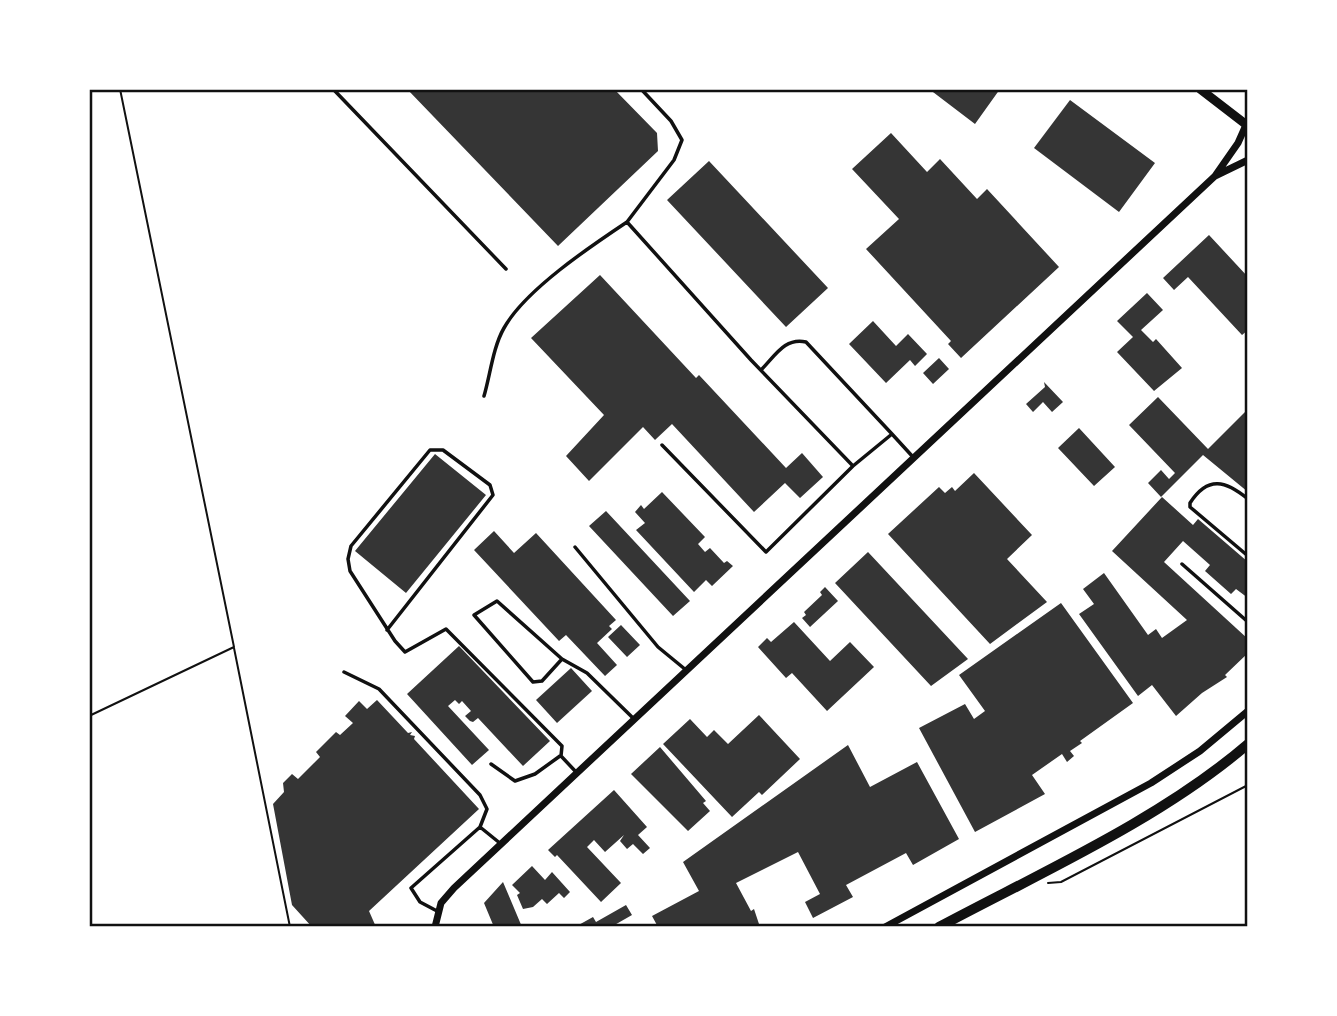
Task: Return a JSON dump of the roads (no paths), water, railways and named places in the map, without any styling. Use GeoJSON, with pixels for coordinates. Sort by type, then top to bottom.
{"type":"FeatureCollection","features":[{"type":"Feature","properties":{"kind":"main road"},"geometry":{"type":"LineString","coordinates":[[939,927],[1162,804],[1201,780],[1248,744]]}},
{"type":"Feature","properties":{"kind":"street"},"geometry":{"type":"LineString","coordinates":[[435,927],[437,911],[446,897],[501,844],[1215,176],[1247,125],[1200,89]]}},
{"type":"Feature","properties":{"kind":"street"},"geometry":{"type":"LineString","coordinates":[[1215,176],[1248,160]]}},
{"type":"Feature","properties":{"kind":"street"},"geometry":{"type":"LineString","coordinates":[[885,927],[1152,783],[1200,751],[1248,711]]}},
{"type":"Feature","properties":{"kind":"lane"},"geometry":{"type":"LineString","coordinates":[[333,89],[506,269]]}},
{"type":"Feature","properties":{"kind":"lane"},"geometry":{"type":"LineString","coordinates":[[484,396],[504,328],[531,296],[589,247],[627,222],[674,160],[682,140],[671,121],[641,89]]}},
{"type":"Feature","properties":{"kind":"lane"},"geometry":{"type":"LineString","coordinates":[[627,222],[761,370],[853,466]]}},
{"type":"Feature","properties":{"kind":"lane"},"geometry":{"type":"LineString","coordinates":[[761,370],[788,342],[806,342],[914,458]]}},
{"type":"Feature","properties":{"kind":"lane"},"geometry":{"type":"LineString","coordinates":[[662,445],[766,552],[853,466],[892,434]]}},
{"type":"Feature","properties":{"kind":"lane"},"geometry":{"type":"LineString","coordinates":[[387,630],[493,495],[490,485],[443,450],[430,450],[349,550],[350,571],[387,630],[405,652],[446,629],[562,746],[561,756],[536,774],[515,780],[491,764]]}},
{"type":"Feature","properties":{"kind":"lane"},"geometry":{"type":"LineString","coordinates":[[1248,499],[1230,485],[1219,482],[1204,488],[1190,503],[1190,507],[1248,556]]}},
{"type":"Feature","properties":{"kind":"lane"},"geometry":{"type":"LineString","coordinates":[[575,547],[658,647],[686,671]]}},
{"type":"Feature","properties":{"kind":"lane"},"geometry":{"type":"LineString","coordinates":[[1182,564],[1248,622]]}},
{"type":"Feature","properties":{"kind":"lane"},"geometry":{"type":"LineString","coordinates":[[562,659],[542,681],[533,682],[474,615],[497,601],[562,659],[587,673],[634,719]]}},
{"type":"Feature","properties":{"kind":"lane"},"geometry":{"type":"LineString","coordinates":[[344,673],[379,689],[480,795],[487,809],[480,827],[411,888],[420,902],[437,911]]}},
{"type":"Feature","properties":{"kind":"lane"},"geometry":{"type":"LineString","coordinates":[[561,756],[577,773]]}},
{"type":"Feature","properties":{"kind":"lane"},"geometry":{"type":"LineString","coordinates":[[480,827],[501,844]]}}]}
